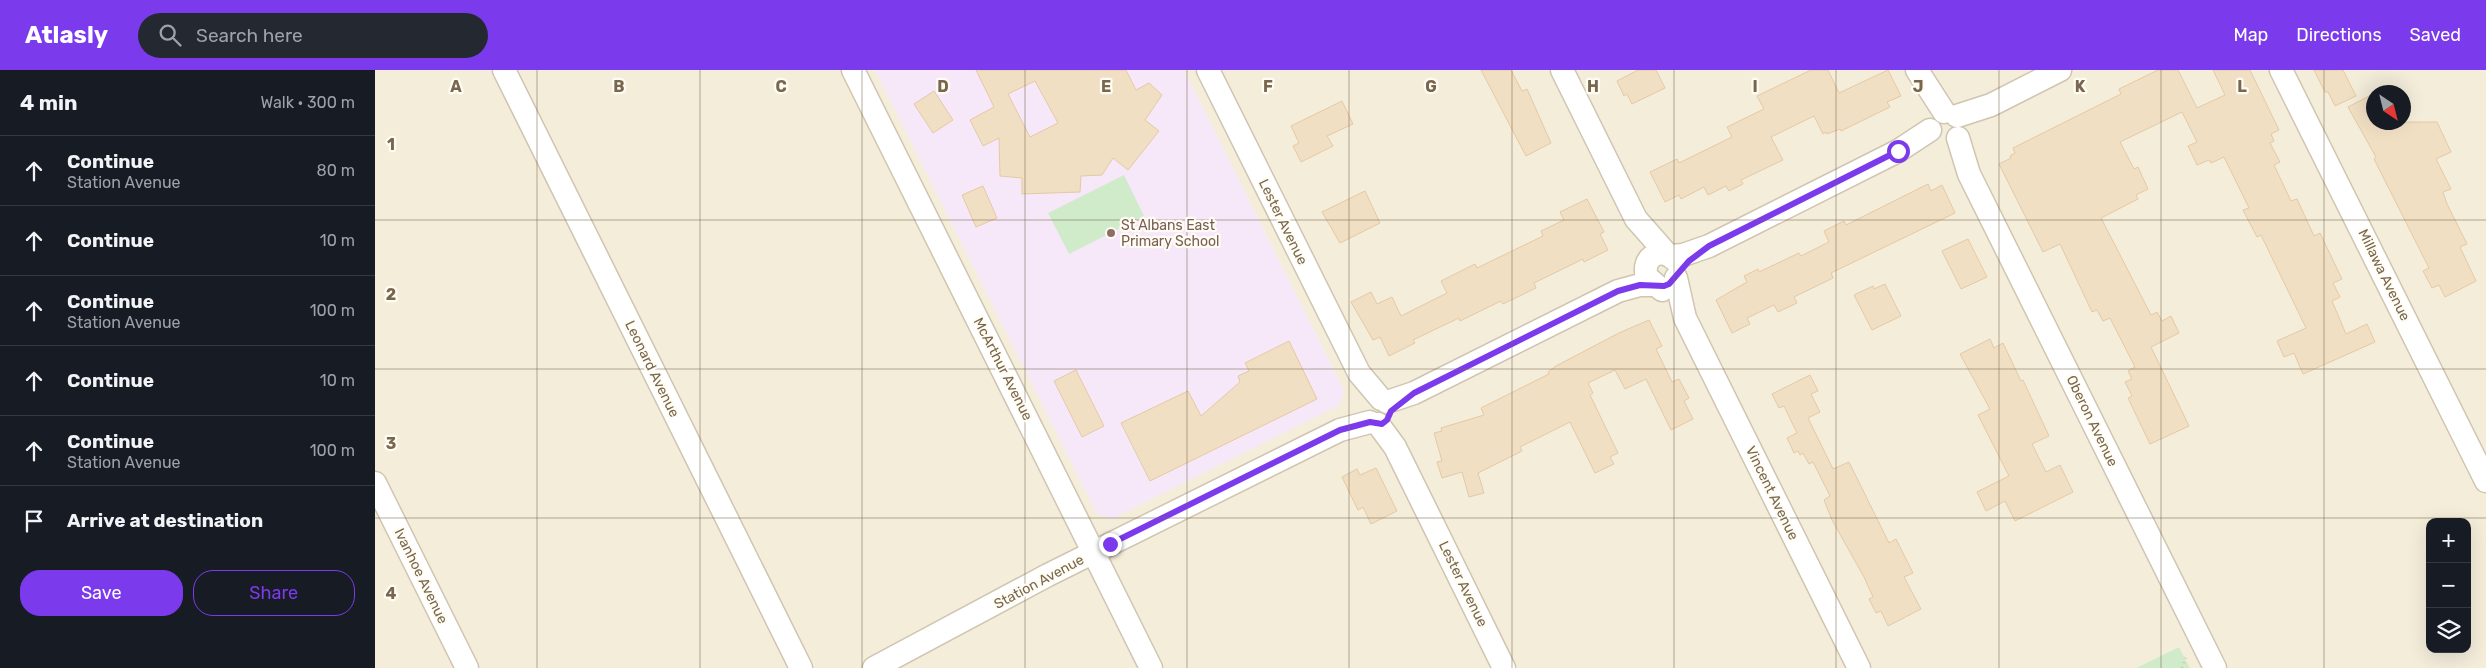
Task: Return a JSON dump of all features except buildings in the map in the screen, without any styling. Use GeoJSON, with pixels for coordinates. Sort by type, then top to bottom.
{"type":"FeatureCollection","features":[{"type":"Feature","properties":{"kind":"street","name":"Leonard Avenue"},"geometry":{"type":"LineString","coordinates":[[504,70],[801,668]]}},
{"type":"Feature","properties":{"kind":"street","name":"McArthur Avenue"},"geometry":{"type":"LineString","coordinates":[[853,70],[1151,668]]}},
{"type":"Feature","properties":{"kind":"street","name":"Lester Avenue"},"geometry":{"type":"LineString","coordinates":[[1208,70],[1504,668]]}},
{"type":"Feature","properties":{"kind":"street","name":"Vincent Avenue"},"geometry":{"type":"LineString","coordinates":[[1562,70],[1859,668]]}},
{"type":"Feature","properties":{"kind":"street","name":"Station Avenue"},"geometry":{"type":"LineString","coordinates":[[874,668],[1094,552],[1378,412],[2060,70]]}},
{"type":"Feature","properties":{"kind":"street","name":"Millawa Avenue"},"geometry":{"type":"LineString","coordinates":[[2281,70],[2486,481]]}},
{"type":"Feature","properties":{"kind":"street","name":"Oberon Avenue"},"geometry":{"type":"LineString","coordinates":[[1921,76],[2215,668]]}},
{"type":"Feature","properties":{"kind":"street","name":"Ivanhoe Avenue"},"geometry":{"type":"LineString","coordinates":[[375,483],[467,668]]}},
{"type":"Feature","properties":{"kind":"path"},"geometry":{"type":"LineString","coordinates":[[2182,668],[2186,657]]}},
{"type":"Feature","properties":{"kind":"shaded area"},"geometry":{"type":"Polygon","coordinates":[[[375,70],[875,70],[1097,514],[1112,519],[1339,405],[1344,391],[1184,70],[2486,70],[2486,668],[2190,668],[2179,647],[2136,668],[375,668],[375,70]]]}},
{"type":"Feature","properties":{"kind":"shaded area","name":"St Albans East Primary School"},"geometry":{"type":"Polygon","coordinates":[[[875,70],[1184,70],[1344,391],[1340,405],[1112,519],[1097,514],[875,70]]]}},
{"type":"Feature","properties":{"kind":"green space"},"geometry":{"type":"Polygon","coordinates":[[[1124,175],[1144,216],[1069,254],[1048,213],[1124,175]]]}},
{"type":"Feature","properties":{"kind":"green space"},"geometry":{"type":"Polygon","coordinates":[[[2179,647],[2190,668],[2136,668],[2179,647]]]}},
{"type":"Feature","properties":{"kind":"place","name":"St Albans East Primary School"},"geometry":{"type":"Point","coordinates":[1111,233]}},
{"type":"Feature","properties":{"kind":"route"},"geometry":{"type":"LineString","coordinates":[[1110,544],[1340,430],[1370,422],[1382,424],[1387,420],[1391,411],[1414,393],[1618,291],[1640,285],[1664,286],[1669,284],[1689,261],[1709,246],[1898,151]]}}]}
